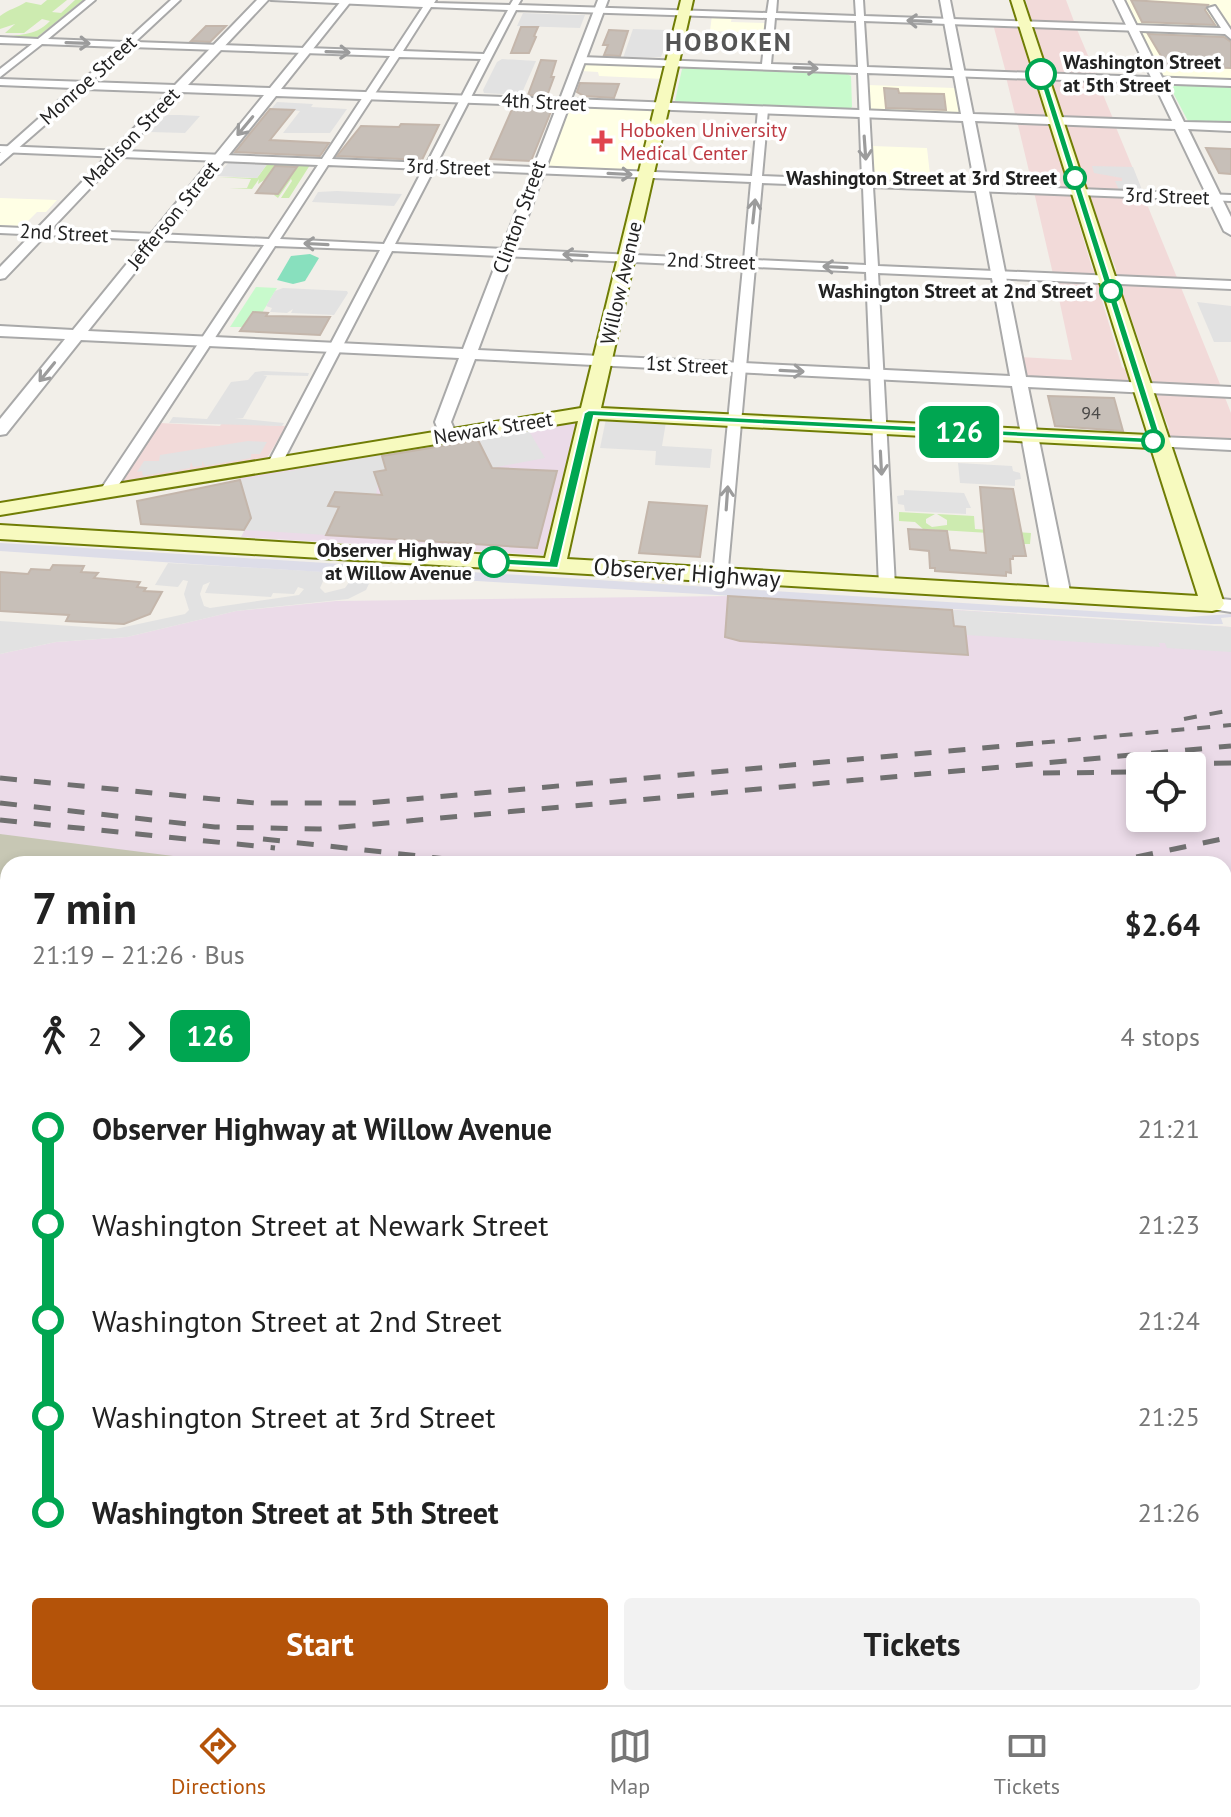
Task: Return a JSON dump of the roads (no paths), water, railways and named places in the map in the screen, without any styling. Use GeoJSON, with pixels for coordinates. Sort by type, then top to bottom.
{"type":"FeatureCollection","features":[{"type":"Feature","properties":{"kind":"main road"},"geometry":{"type":"LineString","coordinates":[[1017,0],[1159,442],[1221,605]]}},
{"type":"Feature","properties":{"kind":"main road","name":"Willow Avenue"},"geometry":{"type":"LineString","coordinates":[[554,565],[686,6]]}},
{"type":"Feature","properties":{"kind":"main road","name":"Newark Street"},"geometry":{"type":"LineString","coordinates":[[0,509],[589,413],[1159,442]]}},
{"type":"Feature","properties":{"kind":"main road","name":"Observer Highway"},"geometry":{"type":"LineString","coordinates":[[0,532],[1221,605]]}},
{"type":"Feature","properties":{"kind":"street"},"geometry":{"type":"LineString","coordinates":[[0,74],[91,0]]}},
{"type":"Feature","properties":{"kind":"street","name":"Monroe Street"},"geometry":{"type":"LineString","coordinates":[[0,160],[6,149],[83,85],[176,0]]}},
{"type":"Feature","properties":{"kind":"street","name":"Madison Street"},"geometry":{"type":"LineString","coordinates":[[0,275],[263,0]]}},
{"type":"Feature","properties":{"kind":"street"},"geometry":{"type":"LineString","coordinates":[[275,0],[686,6],[771,16],[1168,28],[1229,34]]}},
{"type":"Feature","properties":{"kind":"street"},"geometry":{"type":"LineString","coordinates":[[766,66],[773,0]]}},
{"type":"Feature","properties":{"kind":"street"},"geometry":{"type":"LineString","coordinates":[[859,0],[887,586]]}},
{"type":"Feature","properties":{"kind":"street"},"geometry":{"type":"LineString","coordinates":[[945,0],[1061,596]]}},
{"type":"Feature","properties":{"kind":"street"},"geometry":{"type":"LineString","coordinates":[[1119,0],[1231,231]]}},
{"type":"Feature","properties":{"kind":"street","name":"Jefferson Street"},"geometry":{"type":"LineString","coordinates":[[0,430],[346,1]]}},
{"type":"Feature","properties":{"kind":"street"},"geometry":{"type":"LineString","coordinates":[[107,492],[430,2]]}},
{"type":"Feature","properties":{"kind":"street"},"geometry":{"type":"LineString","coordinates":[[274,465],[515,4]]}},
{"type":"Feature","properties":{"kind":"street","name":"Clinton Street"},"geometry":{"type":"LineString","coordinates":[[448,436],[443,422],[601,5]]}},
{"type":"Feature","properties":{"kind":"street"},"geometry":{"type":"LineString","coordinates":[[1212,8],[1229,34]]}},
{"type":"Feature","properties":{"kind":"street"},"geometry":{"type":"LineString","coordinates":[[0,40],[488,57]]}},
{"type":"Feature","properties":{"kind":"street"},"geometry":{"type":"LineString","coordinates":[[581,60],[1231,83]]}},
{"type":"Feature","properties":{"kind":"street","name":"4th Street"},"geometry":{"type":"LineString","coordinates":[[0,82],[1231,127]]}},
{"type":"Feature","properties":{"kind":"street"},"geometry":{"type":"LineString","coordinates":[[721,576],[763,110]]}},
{"type":"Feature","properties":{"kind":"street","name":"3rd Street"},"geometry":{"type":"LineString","coordinates":[[6,149],[1231,198]]}},
{"type":"Feature","properties":{"kind":"street","name":"2nd Street"},"geometry":{"type":"LineString","coordinates":[[0,230],[1231,285]]}},
{"type":"Feature","properties":{"kind":"street","name":"1st Street"},"geometry":{"type":"LineString","coordinates":[[0,331],[1231,392]]}},
{"type":"Feature","properties":{"kind":"street","name":"Newark Street"},"geometry":{"type":"LineString","coordinates":[[1159,442],[1231,445]]}},
{"type":"Feature","properties":{"kind":"railway"},"geometry":{"type":"LineString","coordinates":[[1184,719],[1231,710]]}},
{"type":"Feature","properties":{"kind":"railway"},"geometry":{"type":"LineString","coordinates":[[1016,745],[1231,725]]}},
{"type":"Feature","properties":{"kind":"railway"},"geometry":{"type":"LineString","coordinates":[[0,778],[255,803],[368,803],[1037,743]]}},
{"type":"Feature","properties":{"kind":"railway"},"geometry":{"type":"LineString","coordinates":[[0,803],[215,827],[320,829],[1231,746]]}},
{"type":"Feature","properties":{"kind":"railway"},"geometry":{"type":"LineString","coordinates":[[1206,763],[1231,763]]}},
{"type":"Feature","properties":{"kind":"railway"},"geometry":{"type":"LineString","coordinates":[[1043,773],[1126,772]]}},
{"type":"Feature","properties":{"kind":"railway"},"geometry":{"type":"LineString","coordinates":[[0,820],[275,848]]}},
{"type":"Feature","properties":{"kind":"railway"},"geometry":{"type":"LineString","coordinates":[[1141,856],[1231,837]]}},
{"type":"Feature","properties":{"kind":"railway"},"geometry":{"type":"LineString","coordinates":[[263,839],[419,856]]}},
{"type":"Feature","properties":{"kind":"place","name":"Washington Street at 5th Street"},"geometry":{"type":"Point","coordinates":[1041,74]}},
{"type":"Feature","properties":{"kind":"place","name":"Hoboken University Medical Center"},"geometry":{"type":"Point","coordinates":[602,141]}},
{"type":"Feature","properties":{"kind":"place","name":"Washington Street at 3rd Street"},"geometry":{"type":"Point","coordinates":[1075,178]}},
{"type":"Feature","properties":{"kind":"place","name":"Washington Street at 2nd Street"},"geometry":{"type":"Point","coordinates":[1111,291]}},
{"type":"Feature","properties":{"kind":"place","name":"Observer Highway at Willow Avenue"},"geometry":{"type":"Point","coordinates":[494,562]}},
{"type":"Feature","properties":{"kind":"district","name":"HOBOKEN"},"geometry":{"type":"Point","coordinates":[729,42]}}]}
